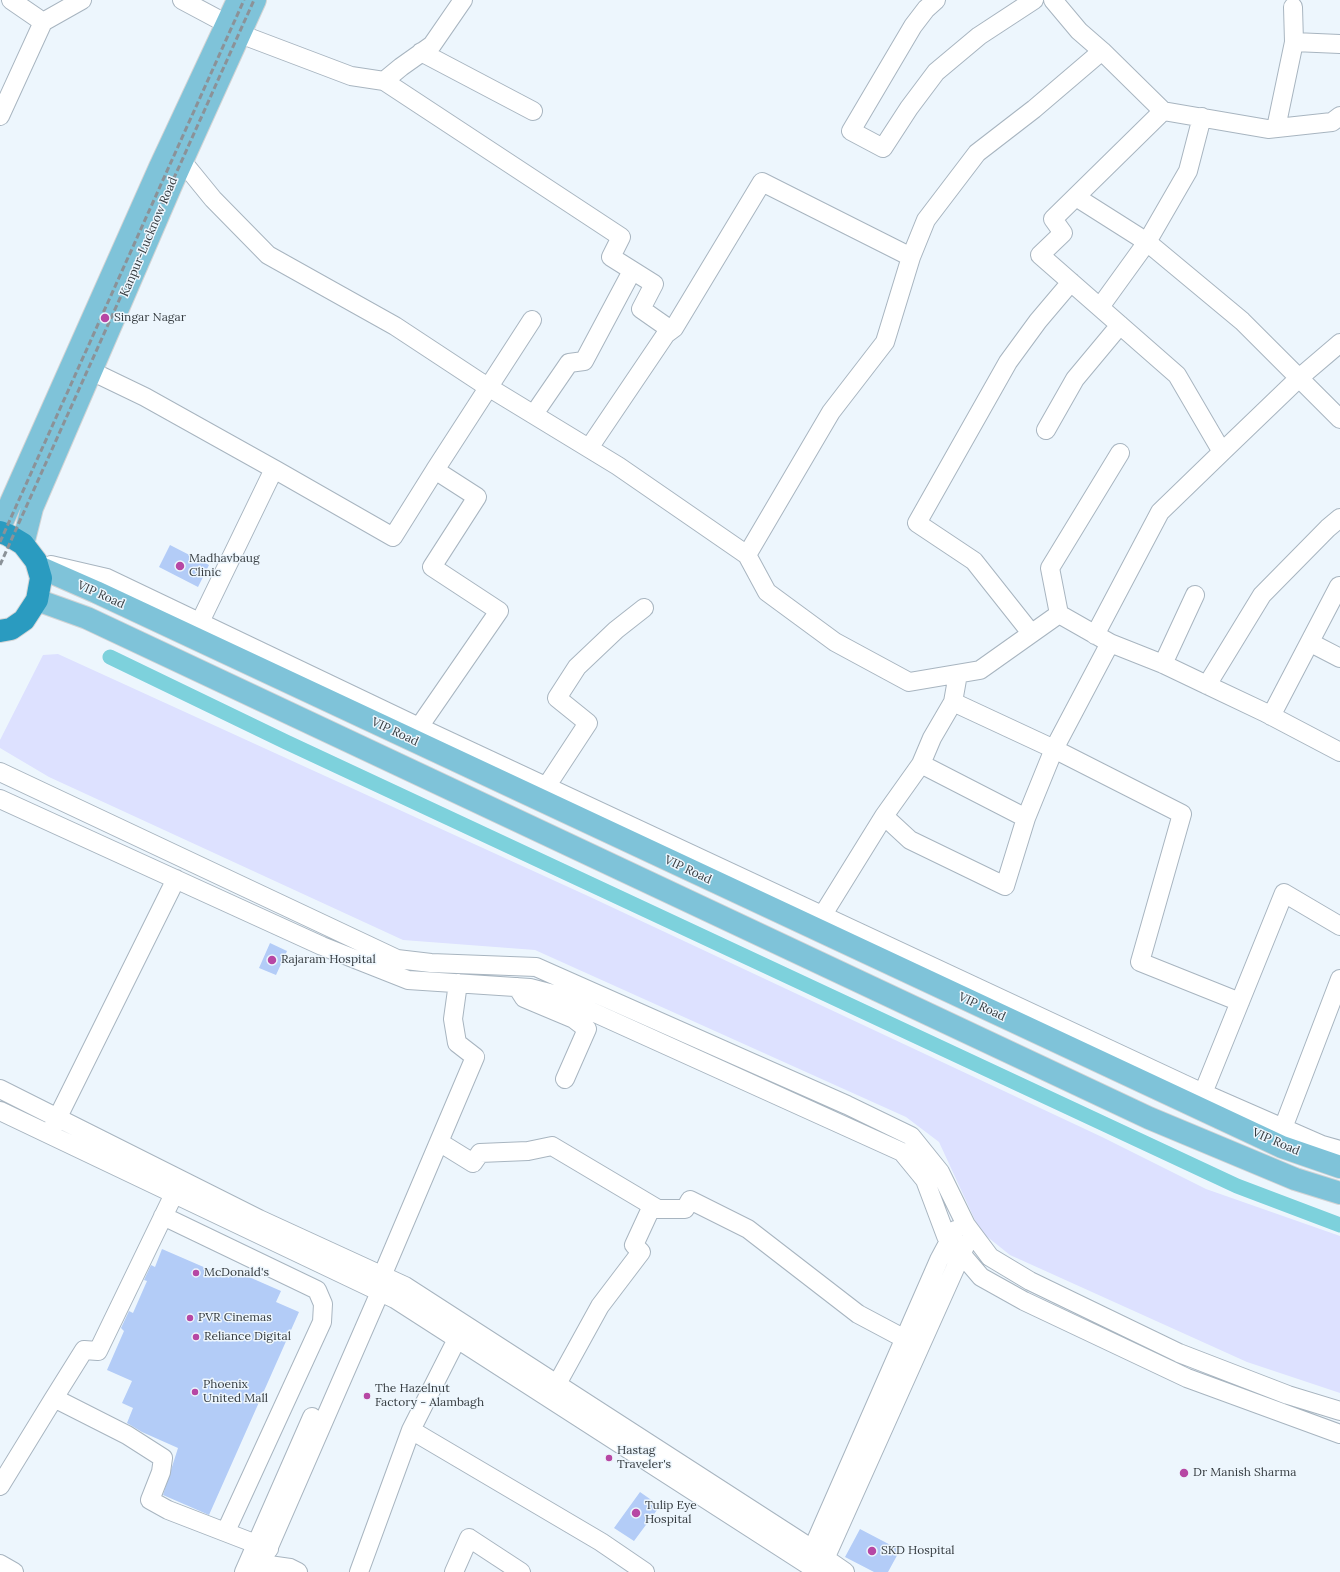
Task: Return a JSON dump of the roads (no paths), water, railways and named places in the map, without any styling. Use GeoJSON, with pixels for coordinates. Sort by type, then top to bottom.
{"type":"FeatureCollection","features":[{"type":"Feature","properties":{"kind":"highway"},"geometry":{"type":"LineString","coordinates":[[0,532],[23,544],[37,564],[41,578],[38,600],[24,620],[4,634]]}},
{"type":"Feature","properties":{"kind":"main road","name":"Kanpur-Lucknow Road"},"geometry":{"type":"LineString","coordinates":[[23,544],[32,508],[182,161],[233,29],[238,0]]}},
{"type":"Feature","properties":{"kind":"main road","name":"Kanpur-Lucknow Road"},"geometry":{"type":"LineString","coordinates":[[0,527],[160,167],[233,29],[256,0]]}},
{"type":"Feature","properties":{"kind":"main road","name":"VIP Road"},"geometry":{"type":"LineString","coordinates":[[37,564],[609,824],[1282,1147],[1340,1167]]}},
{"type":"Feature","properties":{"kind":"main road"},"geometry":{"type":"LineString","coordinates":[[38,600],[94,622],[1148,1118],[1294,1179],[1340,1193]]}},
{"type":"Feature","properties":{"kind":"street"},"geometry":{"type":"LineString","coordinates":[[11,0],[43,22]]}},
{"type":"Feature","properties":{"kind":"street"},"geometry":{"type":"LineString","coordinates":[[0,116],[43,22],[82,0]]}},
{"type":"Feature","properties":{"kind":"street"},"geometry":{"type":"LineString","coordinates":[[182,0],[233,29],[351,76],[384,81],[621,237],[611,257],[654,284],[641,308],[671,330]]}},
{"type":"Feature","properties":{"kind":"street"},"geometry":{"type":"LineString","coordinates":[[384,81],[432,45],[463,0]]}},
{"type":"Feature","properties":{"kind":"street"},"geometry":{"type":"LineString","coordinates":[[925,3],[851,131],[883,148],[909,108],[936,72],[979,36],[1034,0]]}},
{"type":"Feature","properties":{"kind":"street"},"geometry":{"type":"LineString","coordinates":[[1053,0],[1079,31],[1102,51],[1163,111],[1268,129],[1337,123]]}},
{"type":"Feature","properties":{"kind":"street"},"geometry":{"type":"LineString","coordinates":[[1276,128],[1294,42],[1293,7]]}},
{"type":"Feature","properties":{"kind":"street"},"geometry":{"type":"LineString","coordinates":[[1294,42],[1340,44]]}},
{"type":"Feature","properties":{"kind":"street"},"geometry":{"type":"LineString","coordinates":[[747,555],[832,412],[885,342],[911,257],[926,220],[977,153],[1034,110],[1102,51]]}},
{"type":"Feature","properties":{"kind":"street"},"geometry":{"type":"LineString","coordinates":[[421,52],[533,111]]}},
{"type":"Feature","properties":{"kind":"street"},"geometry":{"type":"LineString","coordinates":[[1163,111],[1053,219],[1063,233],[1040,255],[1177,375],[1222,452]]}},
{"type":"Feature","properties":{"kind":"street"},"geometry":{"type":"LineString","coordinates":[[1100,307],[1148,242],[1188,171],[1202,118]]}},
{"type":"Feature","properties":{"kind":"street"},"geometry":{"type":"LineString","coordinates":[[182,161],[213,199],[268,254],[395,326],[489,387],[618,466],[747,555],[767,592],[835,642],[909,682],[980,670],[1059,614]]}},
{"type":"Feature","properties":{"kind":"street"},"geometry":{"type":"LineString","coordinates":[[589,448],[666,334],[671,330],[762,182],[911,257]]}},
{"type":"Feature","properties":{"kind":"street"},"geometry":{"type":"LineString","coordinates":[[1076,197],[1148,242],[1242,321],[1340,419]]}},
{"type":"Feature","properties":{"kind":"street"},"geometry":{"type":"LineString","coordinates":[[534,414],[569,363],[584,361],[632,271]]}},
{"type":"Feature","properties":{"kind":"street"},"geometry":{"type":"LineString","coordinates":[[1031,633],[974,561],[917,523],[1008,362],[1038,320],[1071,282]]}},
{"type":"Feature","properties":{"kind":"street"},"geometry":{"type":"LineString","coordinates":[[91,371],[144,397],[393,537],[532,320]]}},
{"type":"Feature","properties":{"kind":"street"},"geometry":{"type":"LineString","coordinates":[[1046,430],[1075,379],[1120,325]]}},
{"type":"Feature","properties":{"kind":"street"},"geometry":{"type":"LineString","coordinates":[[1095,635],[1160,512],[1299,378],[1340,343]]}},
{"type":"Feature","properties":{"kind":"street"},"geometry":{"type":"LineString","coordinates":[[1120,453],[1050,568],[1059,614],[1110,643],[1163,664],[1271,716],[1340,752]]}},
{"type":"Feature","properties":{"kind":"street"},"geometry":{"type":"LineString","coordinates":[[200,622],[274,469]]}},
{"type":"Feature","properties":{"kind":"street"},"geometry":{"type":"LineString","coordinates":[[419,727],[499,611],[432,568],[477,497],[435,470]]}},
{"type":"Feature","properties":{"kind":"street"},"geometry":{"type":"LineString","coordinates":[[1207,685],[1262,595],[1328,528],[1340,518]]}},
{"type":"Feature","properties":{"kind":"street","name":"VIP Road"},"geometry":{"type":"LineString","coordinates":[[37,564],[107,578],[546,787],[609,824],[822,916],[1203,1093],[1283,1128],[1340,1150]]}},
{"type":"Feature","properties":{"kind":"street"},"geometry":{"type":"LineString","coordinates":[[1271,716],[1340,587]]}},
{"type":"Feature","properties":{"kind":"street"},"geometry":{"type":"LineString","coordinates":[[1163,664],[1195,595]]}},
{"type":"Feature","properties":{"kind":"street"},"geometry":{"type":"LineString","coordinates":[[546,787],[588,723],[557,698],[577,668],[616,630],[644,608]]}},
{"type":"Feature","properties":{"kind":"street"},"geometry":{"type":"LineString","coordinates":[[884,816],[910,840],[1005,886],[1026,818],[1054,749],[1110,643]]}},
{"type":"Feature","properties":{"kind":"street"},"geometry":{"type":"LineString","coordinates":[[1310,643],[1340,658]]}},
{"type":"Feature","properties":{"kind":"street"},"geometry":{"type":"LineString","coordinates":[[822,916],[884,816],[921,764],[932,738],[953,702],[958,674]]}},
{"type":"Feature","properties":{"kind":"street"},"geometry":{"type":"LineString","coordinates":[[953,702],[1054,749],[1182,814],[1140,962],[1240,1002]]}},
{"type":"Feature","properties":{"kind":"street"},"geometry":{"type":"LineString","coordinates":[[921,764],[1026,818]]}},
{"type":"Feature","properties":{"kind":"street"},"geometry":{"type":"LineString","coordinates":[[0,772],[397,959],[431,963],[498,967],[536,967],[840,1102],[911,1136],[940,1172],[962,1217],[990,1257],[1030,1281],[1180,1353],[1288,1395],[1340,1411]]}},
{"type":"Feature","properties":{"kind":"street"},"geometry":{"type":"LineString","coordinates":[[0,799],[322,946],[408,980],[530,988],[553,994],[902,1152],[925,1180],[946,1236],[981,1277],[1024,1301],[1188,1378],[1340,1434]]}},
{"type":"Feature","properties":{"kind":"street"},"geometry":{"type":"LineString","coordinates":[[49,1135],[176,880]]}},
{"type":"Feature","properties":{"kind":"street"},"geometry":{"type":"LineString","coordinates":[[1203,1093],[1284,893],[1340,926]]}},
{"type":"Feature","properties":{"kind":"street"},"geometry":{"type":"LineString","coordinates":[[497,986],[498,967]]}},
{"type":"Feature","properties":{"kind":"street"},"geometry":{"type":"LineString","coordinates":[[1283,1128],[1340,979]]}},
{"type":"Feature","properties":{"kind":"street"},"geometry":{"type":"LineString","coordinates":[[244,1572],[261,1557],[476,1057],[457,1043],[453,1019],[458,983]]}},
{"type":"Feature","properties":{"kind":"street"},"geometry":{"type":"LineString","coordinates":[[517,987],[524,998],[574,1019],[587,1030],[565,1080]]}},
{"type":"Feature","properties":{"kind":"street"},"geometry":{"type":"LineString","coordinates":[[0,1089],[259,1219],[377,1285],[395,1299],[457,1339],[816,1563],[845,1572]]}},
{"type":"Feature","properties":{"kind":"street"},"geometry":{"type":"LineString","coordinates":[[0,1111],[174,1194],[377,1285],[405,1286],[557,1384],[816,1563]]}},
{"type":"Feature","properties":{"kind":"street"},"geometry":{"type":"LineString","coordinates":[[439,1142],[472,1163],[480,1153],[528,1151],[552,1146],[658,1209],[685,1209],[690,1200],[748,1228],[858,1314],[905,1339]]}},
{"type":"Feature","properties":{"kind":"street"},"geometry":{"type":"LineString","coordinates":[[0,1486],[84,1350],[98,1351],[174,1194]]}},
{"type":"Feature","properties":{"kind":"street"},"geometry":{"type":"LineString","coordinates":[[557,1384],[600,1306],[641,1252],[634,1245],[652,1206]]}},
{"type":"Feature","properties":{"kind":"street"},"geometry":{"type":"LineString","coordinates":[[164,1216],[317,1290],[323,1304],[322,1322],[226,1531]]}},
{"type":"Feature","properties":{"kind":"street"},"geometry":{"type":"LineString","coordinates":[[885,1404],[905,1339],[962,1217]]}},
{"type":"Feature","properties":{"kind":"street"},"geometry":{"type":"LineString","coordinates":[[816,1563],[885,1404],[972,1233]]}},
{"type":"Feature","properties":{"kind":"street"},"geometry":{"type":"LineString","coordinates":[[359,1572],[411,1430],[457,1339]]}},
{"type":"Feature","properties":{"kind":"street"},"geometry":{"type":"LineString","coordinates":[[54,1398],[127,1435],[163,1458],[161,1472],[150,1500],[168,1510],[226,1531],[261,1557],[298,1572]]}},
{"type":"Feature","properties":{"kind":"street"},"geometry":{"type":"LineString","coordinates":[[411,1430],[601,1542],[620,1565],[645,1572]]}},
{"type":"Feature","properties":{"kind":"street"},"geometry":{"type":"LineString","coordinates":[[454,1572],[468,1538],[521,1572]]}},
{"type":"Feature","properties":{"kind":"street"},"geometry":{"type":"LineString","coordinates":[[0,1564],[14,1572]]}},
{"type":"Feature","properties":{"kind":"waterway"},"geometry":{"type":"LineString","coordinates":[[110,657],[286,742],[1237,1186],[1340,1225]]}},
{"type":"Feature","properties":{"kind":"railway"},"geometry":{"type":"LineString","coordinates":[[0,542],[244,0]]}},
{"type":"Feature","properties":{"kind":"railway"},"geometry":{"type":"LineString","coordinates":[[0,565],[254,0]]}},
{"type":"Feature","properties":{"kind":"place","name":"Singar Nagar"},"geometry":{"type":"Point","coordinates":[105,318]}},
{"type":"Feature","properties":{"kind":"place","name":"Madhavbaug Clinic"},"geometry":{"type":"Point","coordinates":[180,566]}},
{"type":"Feature","properties":{"kind":"place","name":"Rajaram Hospital"},"geometry":{"type":"Point","coordinates":[272,960]}},
{"type":"Feature","properties":{"kind":"place","name":"McDonald's"},"geometry":{"type":"Point","coordinates":[196,1273]}},
{"type":"Feature","properties":{"kind":"place","name":"PVR Cinemas"},"geometry":{"type":"Point","coordinates":[190,1318]}},
{"type":"Feature","properties":{"kind":"place","name":"Reliance Digital"},"geometry":{"type":"Point","coordinates":[196,1337]}},
{"type":"Feature","properties":{"kind":"place","name":"Phoenix United Mall"},"geometry":{"type":"Point","coordinates":[195,1392]}},
{"type":"Feature","properties":{"kind":"place","name":"The Hazelnut Factory - Alambagh"},"geometry":{"type":"Point","coordinates":[367,1396]}},
{"type":"Feature","properties":{"kind":"place","name":"Hastag Traveler's"},"geometry":{"type":"Point","coordinates":[609,1458]}},
{"type":"Feature","properties":{"kind":"place","name":"Dr Manish Sharma"},"geometry":{"type":"Point","coordinates":[1184,1473]}},
{"type":"Feature","properties":{"kind":"place","name":"Tulip Eye Hospital"},"geometry":{"type":"Point","coordinates":[636,1513]}},
{"type":"Feature","properties":{"kind":"place","name":"SKD Hospital"},"geometry":{"type":"Point","coordinates":[872,1551]}}]}
